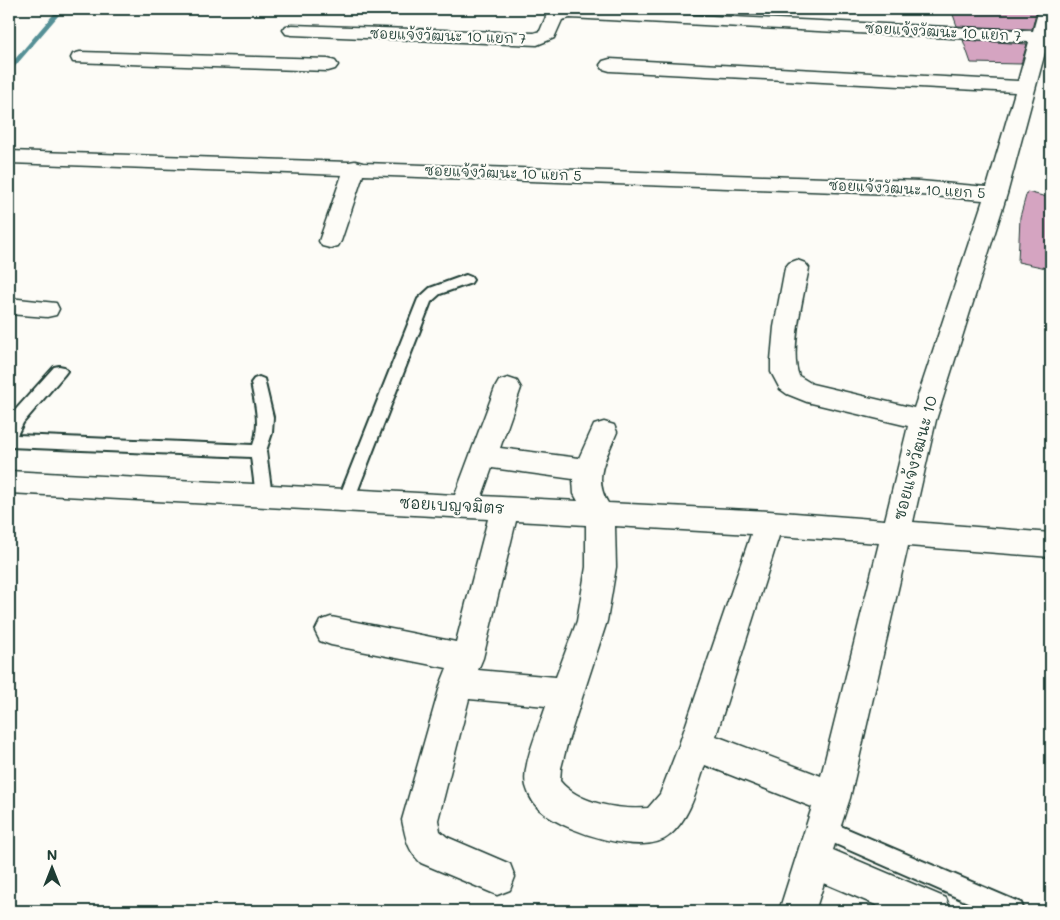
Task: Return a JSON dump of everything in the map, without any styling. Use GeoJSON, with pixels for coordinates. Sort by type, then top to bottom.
{"type":"FeatureCollection","features":[{"type":"Feature","properties":{"kind":"street","name":"ซอยแจ้งวัฒนะ 10"},"geometry":{"type":"LineString","coordinates":[[797,911],[822,828],[923,420],[996,194],[1048,9]]}},
{"type":"Feature","properties":{"kind":"street","name":"ซอยแจ้งวัฒนะ 10 แยก 7"},"geometry":{"type":"LineString","coordinates":[[276,63],[295,23],[537,38],[548,34],[554,16],[570,13],[1040,37]]}},
{"type":"Feature","properties":{"kind":"street"},"geometry":{"type":"LineString","coordinates":[[80,58],[328,65]]}},
{"type":"Feature","properties":{"kind":"street"},"geometry":{"type":"LineString","coordinates":[[610,65],[1025,87]]}},
{"type":"Feature","properties":{"kind":"street","name":"ซอยแจ้งวัฒนะ 10 แยก 5"},"geometry":{"type":"LineString","coordinates":[[9,157],[355,167],[920,188],[996,194]]}},
{"type":"Feature","properties":{"kind":"street"},"geometry":{"type":"LineString","coordinates":[[330,241],[355,167]]}},
{"type":"Feature","properties":{"kind":"street"},"geometry":{"type":"LineString","coordinates":[[797,268],[782,359],[786,379],[793,386],[807,392],[923,420]]}},
{"type":"Feature","properties":{"kind":"street"},"geometry":{"type":"LineString","coordinates":[[9,306],[47,309]]}},
{"type":"Feature","properties":{"kind":"street"},"geometry":{"type":"LineString","coordinates":[[465,505],[508,388]]}},
{"type":"Feature","properties":{"kind":"street"},"geometry":{"type":"LineString","coordinates":[[604,432],[587,470],[588,494],[600,514],[601,567],[592,621],[544,766],[542,785],[550,798],[574,812],[615,824],[639,826],[657,824],[673,805],[696,745],[769,523]]}},
{"type":"Feature","properties":{"kind":"street"},"geometry":{"type":"LineString","coordinates":[[483,456],[587,470]]}},
{"type":"Feature","properties":{"kind":"street","name":"ซอยเบญจมิตร"},"geometry":{"type":"LineString","coordinates":[[9,482],[465,505],[769,523],[1051,545]]}},
{"type":"Feature","properties":{"kind":"street"},"geometry":{"type":"LineString","coordinates":[[498,876],[434,850],[424,841],[420,820],[462,671],[504,508]]}},
{"type":"Feature","properties":{"kind":"street"},"geometry":{"type":"LineString","coordinates":[[331,631],[462,671],[567,693]]}},
{"type":"Feature","properties":{"kind":"street"},"geometry":{"type":"LineString","coordinates":[[696,745],[822,828],[933,911]]}},
{"type":"Feature","properties":{"kind":"lane"},"geometry":{"type":"LineString","coordinates":[[346,500],[425,299],[435,291],[466,280]]}},
{"type":"Feature","properties":{"kind":"lane"},"geometry":{"type":"LineString","coordinates":[[9,436],[16,420],[59,371]]}},
{"type":"Feature","properties":{"kind":"lane"},"geometry":{"type":"LineString","coordinates":[[260,383],[266,422],[265,436],[258,451],[264,496]]}},
{"type":"Feature","properties":{"kind":"lane"},"geometry":{"type":"LineString","coordinates":[[9,441],[258,451]]}},
{"type":"Feature","properties":{"kind":"lane"},"geometry":{"type":"LineString","coordinates":[[822,828],[1013,911]]}},
{"type":"Feature","properties":{"kind":"building"},"geometry":{"type":"Polygon","coordinates":[[[951,9],[1037,9],[1032,29],[957,26],[951,9]]]}},
{"type":"Feature","properties":{"kind":"building"},"geometry":{"type":"Polygon","coordinates":[[[963,40],[1027,44],[1021,64],[971,63],[963,40]]]}},
{"type":"Feature","properties":{"kind":"building"},"geometry":{"type":"Polygon","coordinates":[[[1027,192],[1051,198],[1051,269],[1018,262],[1020,217],[1027,192]]]}},
{"type":"Feature","properties":{"kind":"waterway"},"geometry":{"type":"LineString","coordinates":[[9,70],[61,9]]}}]}
